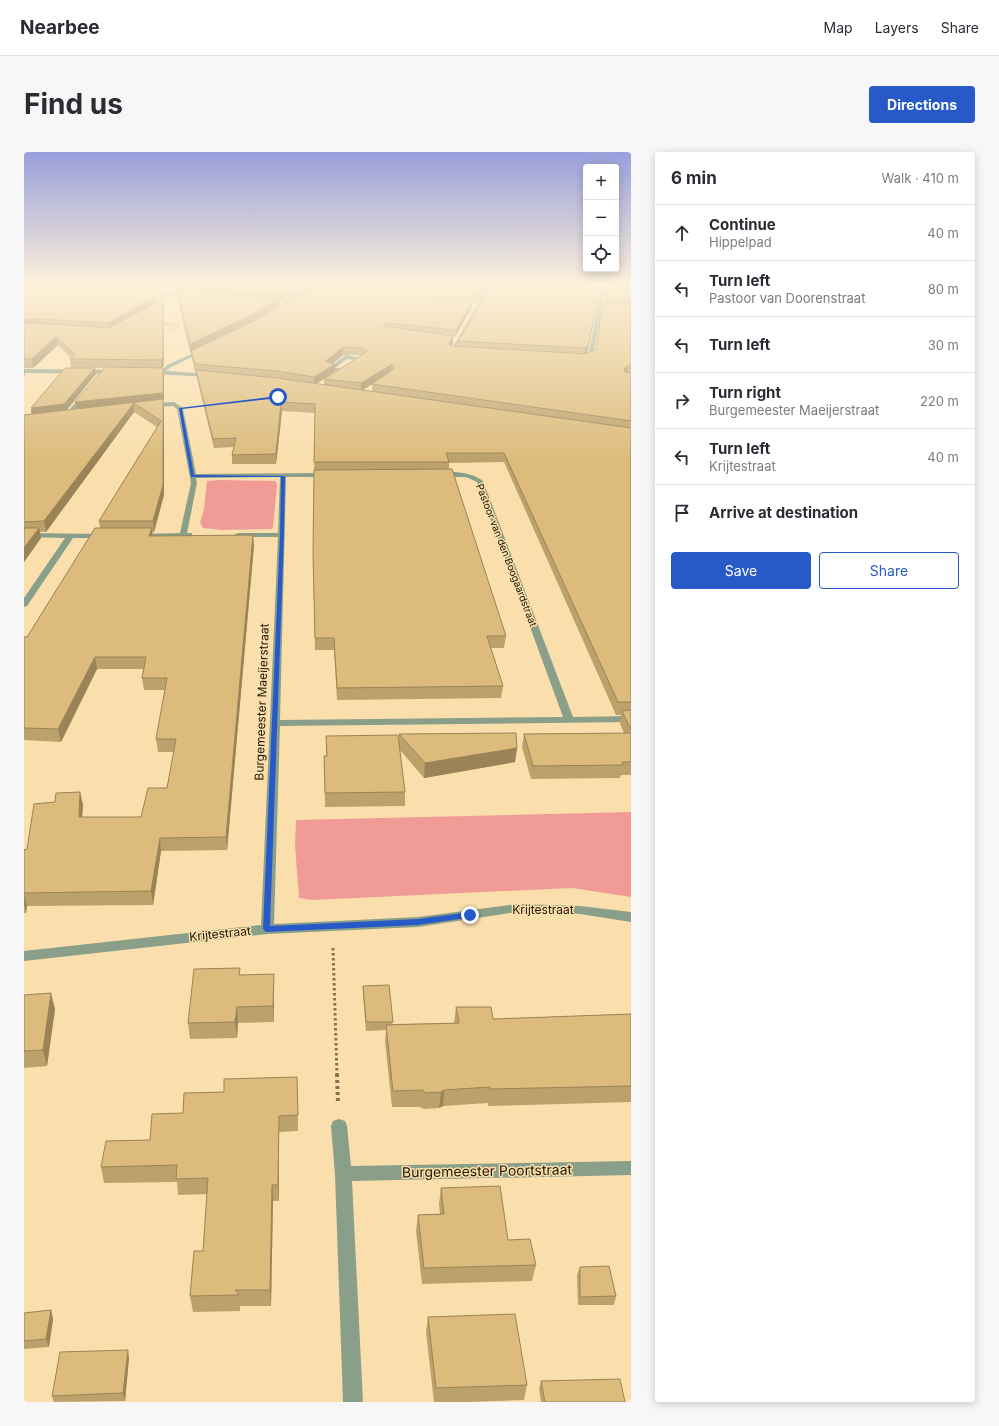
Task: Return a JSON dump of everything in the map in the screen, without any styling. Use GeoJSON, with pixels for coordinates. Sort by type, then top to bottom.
{"type":"FeatureCollection","features":[{"type":"Feature","properties":{"kind":"street"},"geometry":{"type":"LineString","coordinates":[[457,342],[452,351],[468,352]]}},
{"type":"Feature","properties":{"kind":"street"},"geometry":{"type":"LineString","coordinates":[[576,360],[590,357],[593,342]]}},
{"type":"Feature","properties":{"kind":"street"},"geometry":{"type":"LineString","coordinates":[[162,372],[169,366],[210,346]]}},
{"type":"Feature","properties":{"kind":"street"},"geometry":{"type":"LineString","coordinates":[[334,378],[346,370],[362,359],[346,357],[330,369],[346,370]]}},
{"type":"Feature","properties":{"kind":"street"},"geometry":{"type":"LineString","coordinates":[[24,371],[118,372]]}},
{"type":"Feature","properties":{"kind":"street"},"geometry":{"type":"LineString","coordinates":[[96,381],[103,372]]}},
{"type":"Feature","properties":{"kind":"street"},"geometry":{"type":"LineString","coordinates":[[140,372],[220,376]]}},
{"type":"Feature","properties":{"kind":"street"},"geometry":{"type":"LineString","coordinates":[[68,415],[87,391]]}},
{"type":"Feature","properties":{"kind":"street"},"geometry":{"type":"LineString","coordinates":[[145,406],[174,404],[180,408],[194,483],[183,535]]}},
{"type":"Feature","properties":{"kind":"street"},"geometry":{"type":"LineString","coordinates":[[61,416],[76,414]]}},
{"type":"Feature","properties":{"kind":"street"},"geometry":{"type":"LineString","coordinates":[[192,476],[338,475]]}},
{"type":"Feature","properties":{"kind":"street","name":"Pastoor van den Boogaardstraat"},"geometry":{"type":"LineString","coordinates":[[433,475],[467,475],[480,481],[569,720]]}},
{"type":"Feature","properties":{"kind":"street","name":"Burgemeester Maeijerstraat"},"geometry":{"type":"LineString","coordinates":[[266,929],[282,535],[283,476]]}},
{"type":"Feature","properties":{"kind":"street"},"geometry":{"type":"LineString","coordinates":[[24,535],[115,536]]}},
{"type":"Feature","properties":{"kind":"street"},"geometry":{"type":"LineString","coordinates":[[130,536],[198,535]]}},
{"type":"Feature","properties":{"kind":"street"},"geometry":{"type":"LineString","coordinates":[[228,535],[282,535]]}},
{"type":"Feature","properties":{"kind":"street"},"geometry":{"type":"LineString","coordinates":[[24,604],[70,536]]}},
{"type":"Feature","properties":{"kind":"street"},"geometry":{"type":"LineString","coordinates":[[274,723],[631,719]]}},
{"type":"Feature","properties":{"kind":"street","name":"Krijtestraat"},"geometry":{"type":"LineString","coordinates":[[24,956],[266,929],[418,922],[517,908],[580,910],[631,918]]}},
{"type":"Feature","properties":{"kind":"street"},"geometry":{"type":"LineString","coordinates":[[339,1126],[343,1174],[353,1402]]}},
{"type":"Feature","properties":{"kind":"street","name":"Burgemeester Poortstraat"},"geometry":{"type":"LineString","coordinates":[[343,1174],[631,1168]]}},
{"type":"Feature","properties":{"kind":"path"},"geometry":{"type":"LineString","coordinates":[[332,926],[339,1126]]}},
{"type":"Feature","properties":{"kind":"shaded area"},"geometry":{"type":"Polygon","coordinates":[[[207,481],[275,481],[277,484],[273,527],[271,529],[222,530],[203,528],[200,523],[204,509],[207,481]]]}},
{"type":"Feature","properties":{"kind":"shaded area"},"geometry":{"type":"Polygon","coordinates":[[[631,812],[631,897],[572,888],[313,900],[299,898],[295,846],[296,820],[631,812]]]}},
{"type":"Feature","properties":{"kind":"building"},"geometry":{"type":"Polygon","coordinates":[[[24,342],[50,342],[32,359],[24,359],[24,342]]]}},
{"type":"Feature","properties":{"kind":"building"},"geometry":{"type":"Polygon","coordinates":[[[62,342],[163,342],[163,357],[161,360],[70,359],[75,354],[62,342]]]}},
{"type":"Feature","properties":{"kind":"building"},"geometry":{"type":"Polygon","coordinates":[[[209,342],[450,342],[449,344],[452,346],[586,354],[596,349],[597,342],[631,342],[631,366],[627,366],[624,369],[625,372],[631,373],[631,421],[372,384],[394,369],[394,366],[391,365],[361,383],[324,379],[367,351],[362,348],[343,347],[326,361],[335,364],[314,377],[277,371],[195,364],[191,351],[209,342]]]}},
{"type":"Feature","properties":{"kind":"building"},"geometry":{"type":"Polygon","coordinates":[[[482,342],[589,342],[588,347],[482,342]]]}},
{"type":"Feature","properties":{"kind":"building"},"geometry":{"type":"Polygon","coordinates":[[[105,367],[163,368],[163,393],[75,402],[105,367]]]}},
{"type":"Feature","properties":{"kind":"building"},"geometry":{"type":"Polygon","coordinates":[[[65,368],[95,368],[64,404],[31,408],[65,368]]]}},
{"type":"Feature","properties":{"kind":"building"},"geometry":{"type":"Polygon","coordinates":[[[196,370],[277,378],[631,428],[631,702],[618,702],[504,453],[446,453],[449,462],[314,462],[315,404],[281,402],[276,454],[232,455],[236,438],[213,439],[196,370]]]}},
{"type":"Feature","properties":{"kind":"building"},"geometry":{"type":"Polygon","coordinates":[[[163,399],[163,485],[153,521],[99,521],[161,421],[134,403],[44,521],[24,522],[24,415],[163,399]]]}},
{"type":"Feature","properties":{"kind":"building"},"geometry":{"type":"Polygon","coordinates":[[[452,469],[506,636],[487,636],[503,686],[337,688],[334,638],[315,638],[313,554],[314,470],[452,469]]]}},
{"type":"Feature","properties":{"kind":"building"},"geometry":{"type":"Polygon","coordinates":[[[24,528],[39,528],[24,548],[24,528]]]}},
{"type":"Feature","properties":{"kind":"building"},"geometry":{"type":"Polygon","coordinates":[[[95,528],[152,528],[149,536],[253,535],[226,837],[160,838],[151,891],[24,893],[24,850],[27,849],[34,804],[55,802],[56,793],[80,792],[79,817],[141,817],[148,788],[167,788],[176,739],[156,739],[167,678],[142,678],[146,657],[95,657],[58,729],[24,728],[24,637],[27,637],[95,528]]]}},
{"type":"Feature","properties":{"kind":"building"},"geometry":{"type":"Polygon","coordinates":[[[631,710],[631,730],[622,711],[631,710]]]}},
{"type":"Feature","properties":{"kind":"building"},"geometry":{"type":"Polygon","coordinates":[[[516,733],[517,748],[425,763],[399,734],[516,733]]]}},
{"type":"Feature","properties":{"kind":"building"},"geometry":{"type":"Polygon","coordinates":[[[631,733],[631,762],[622,762],[623,765],[533,766],[524,734],[631,733]]]}},
{"type":"Feature","properties":{"kind":"building"},"geometry":{"type":"Polygon","coordinates":[[[398,735],[405,792],[325,793],[324,756],[327,756],[326,736],[398,735]]]}},
{"type":"Feature","properties":{"kind":"building"},"geometry":{"type":"Polygon","coordinates":[[[240,968],[239,975],[274,974],[273,1006],[237,1007],[235,1022],[188,1023],[194,969],[240,968]]]}},
{"type":"Feature","properties":{"kind":"building"},"geometry":{"type":"Polygon","coordinates":[[[389,985],[393,1022],[366,1022],[363,986],[389,985]]]}},
{"type":"Feature","properties":{"kind":"building"},"geometry":{"type":"Polygon","coordinates":[[[51,993],[43,1050],[24,1051],[24,995],[51,993]]]}},
{"type":"Feature","properties":{"kind":"building"},"geometry":{"type":"Polygon","coordinates":[[[456,1007],[491,1007],[493,1019],[631,1014],[631,1086],[490,1089],[490,1087],[444,1090],[441,1092],[426,1093],[422,1090],[393,1091],[386,1025],[459,1023],[456,1007]]]}},
{"type":"Feature","properties":{"kind":"building"},"geometry":{"type":"Polygon","coordinates":[[[297,1077],[298,1115],[279,1116],[278,1185],[272,1185],[270,1290],[235,1290],[239,1295],[190,1296],[194,1251],[203,1251],[208,1178],[176,1179],[177,1165],[101,1167],[106,1141],[150,1140],[152,1114],[183,1113],[184,1093],[224,1092],[224,1079],[297,1077]]]}},
{"type":"Feature","properties":{"kind":"building"},"geometry":{"type":"Polygon","coordinates":[[[500,1186],[508,1240],[530,1239],[536,1265],[424,1268],[418,1215],[444,1214],[441,1188],[500,1186]]]}},
{"type":"Feature","properties":{"kind":"building"},"geometry":{"type":"Polygon","coordinates":[[[609,1266],[616,1296],[580,1297],[580,1267],[609,1266]]]}},
{"type":"Feature","properties":{"kind":"building"},"geometry":{"type":"Polygon","coordinates":[[[51,1310],[46,1339],[24,1341],[24,1313],[51,1310]]]}},
{"type":"Feature","properties":{"kind":"building"},"geometry":{"type":"Polygon","coordinates":[[[515,1314],[527,1385],[436,1388],[428,1317],[515,1314]]]}},
{"type":"Feature","properties":{"kind":"building"},"geometry":{"type":"Polygon","coordinates":[[[128,1350],[123,1393],[52,1396],[60,1352],[128,1350]]]}},
{"type":"Feature","properties":{"kind":"building"},"geometry":{"type":"Polygon","coordinates":[[[620,1379],[625,1402],[545,1402],[541,1381],[620,1379]]]}},
{"type":"Feature","properties":{"kind":"route"},"geometry":{"type":"LineString","coordinates":[[278,397],[180,408],[192,476],[283,476],[282,535],[266,929],[418,922],[470,915]]}}]}
